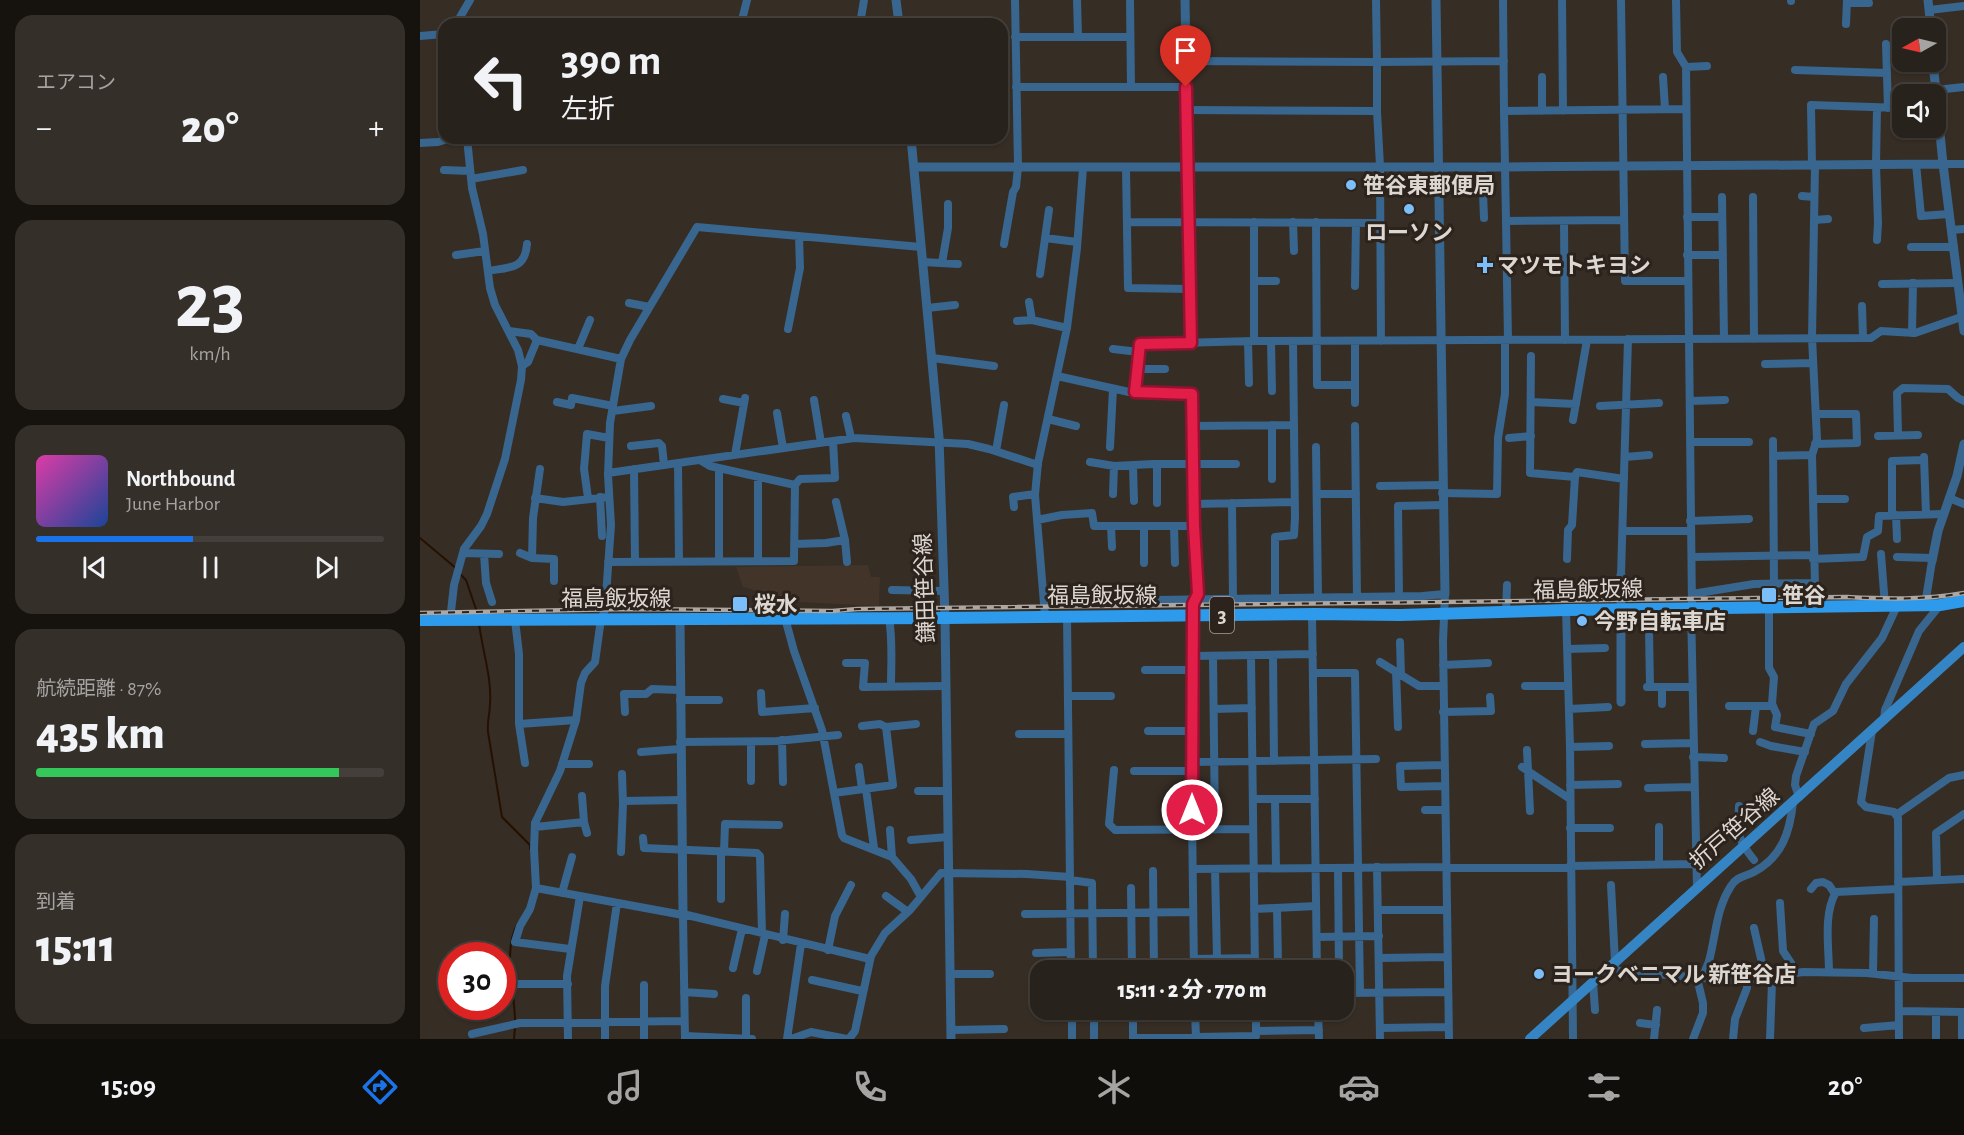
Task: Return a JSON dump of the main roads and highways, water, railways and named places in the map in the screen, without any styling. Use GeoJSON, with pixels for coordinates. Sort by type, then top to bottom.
{"type":"FeatureCollection","features":[{"type":"Feature","properties":{"kind":"main road","name":"福島飯坂線"},"geometry":{"type":"LineString","coordinates":[[420,620],[1443,614],[1940,605],[1964,601]]}},
{"type":"Feature","properties":{"kind":"main road","name":"折戸笹谷線"},"geometry":{"type":"LineString","coordinates":[[1530,1039],[1964,647]]}},
{"type":"Feature","properties":{"kind":"waterway"},"geometry":{"type":"LineString","coordinates":[[420,538],[457,569]]}},
{"type":"Feature","properties":{"kind":"waterway"},"geometry":{"type":"LineString","coordinates":[[460,574],[466,580],[478,615]]}},
{"type":"Feature","properties":{"kind":"waterway"},"geometry":{"type":"LineString","coordinates":[[479,623],[490,684],[488,732],[502,817],[530,845],[530,849]]}},
{"type":"Feature","properties":{"kind":"waterway"},"geometry":{"type":"LineString","coordinates":[[515,1021],[510,958],[513,933],[518,923]]}},
{"type":"Feature","properties":{"kind":"waterway"},"geometry":{"type":"LineString","coordinates":[[514,1039],[515,1027]]}},
{"type":"Feature","properties":{"kind":"railway"},"geometry":{"type":"LineString","coordinates":[[420,613],[628,609],[832,611],[1906,598],[1964,593]]}},
{"type":"Feature","properties":{"kind":"place","name":"笹谷東郵便局"},"geometry":{"type":"Point","coordinates":[1351,185]}},
{"type":"Feature","properties":{"kind":"place","name":"ローソン"},"geometry":{"type":"Point","coordinates":[1409,209]}},
{"type":"Feature","properties":{"kind":"place","name":"マツモトキヨシ"},"geometry":{"type":"Point","coordinates":[1485,265]}},
{"type":"Feature","properties":{"kind":"place","name":"笹谷"},"geometry":{"type":"Point","coordinates":[1769,595]}},
{"type":"Feature","properties":{"kind":"place","name":"桜水"},"geometry":{"type":"Point","coordinates":[740,604]}},
{"type":"Feature","properties":{"kind":"place","name":"今野自転車店"},"geometry":{"type":"Point","coordinates":[1582,621]}},
{"type":"Feature","properties":{"kind":"place","name":"ヨークベニマル 新笹谷店"},"geometry":{"type":"Point","coordinates":[1539,974]}}]}
